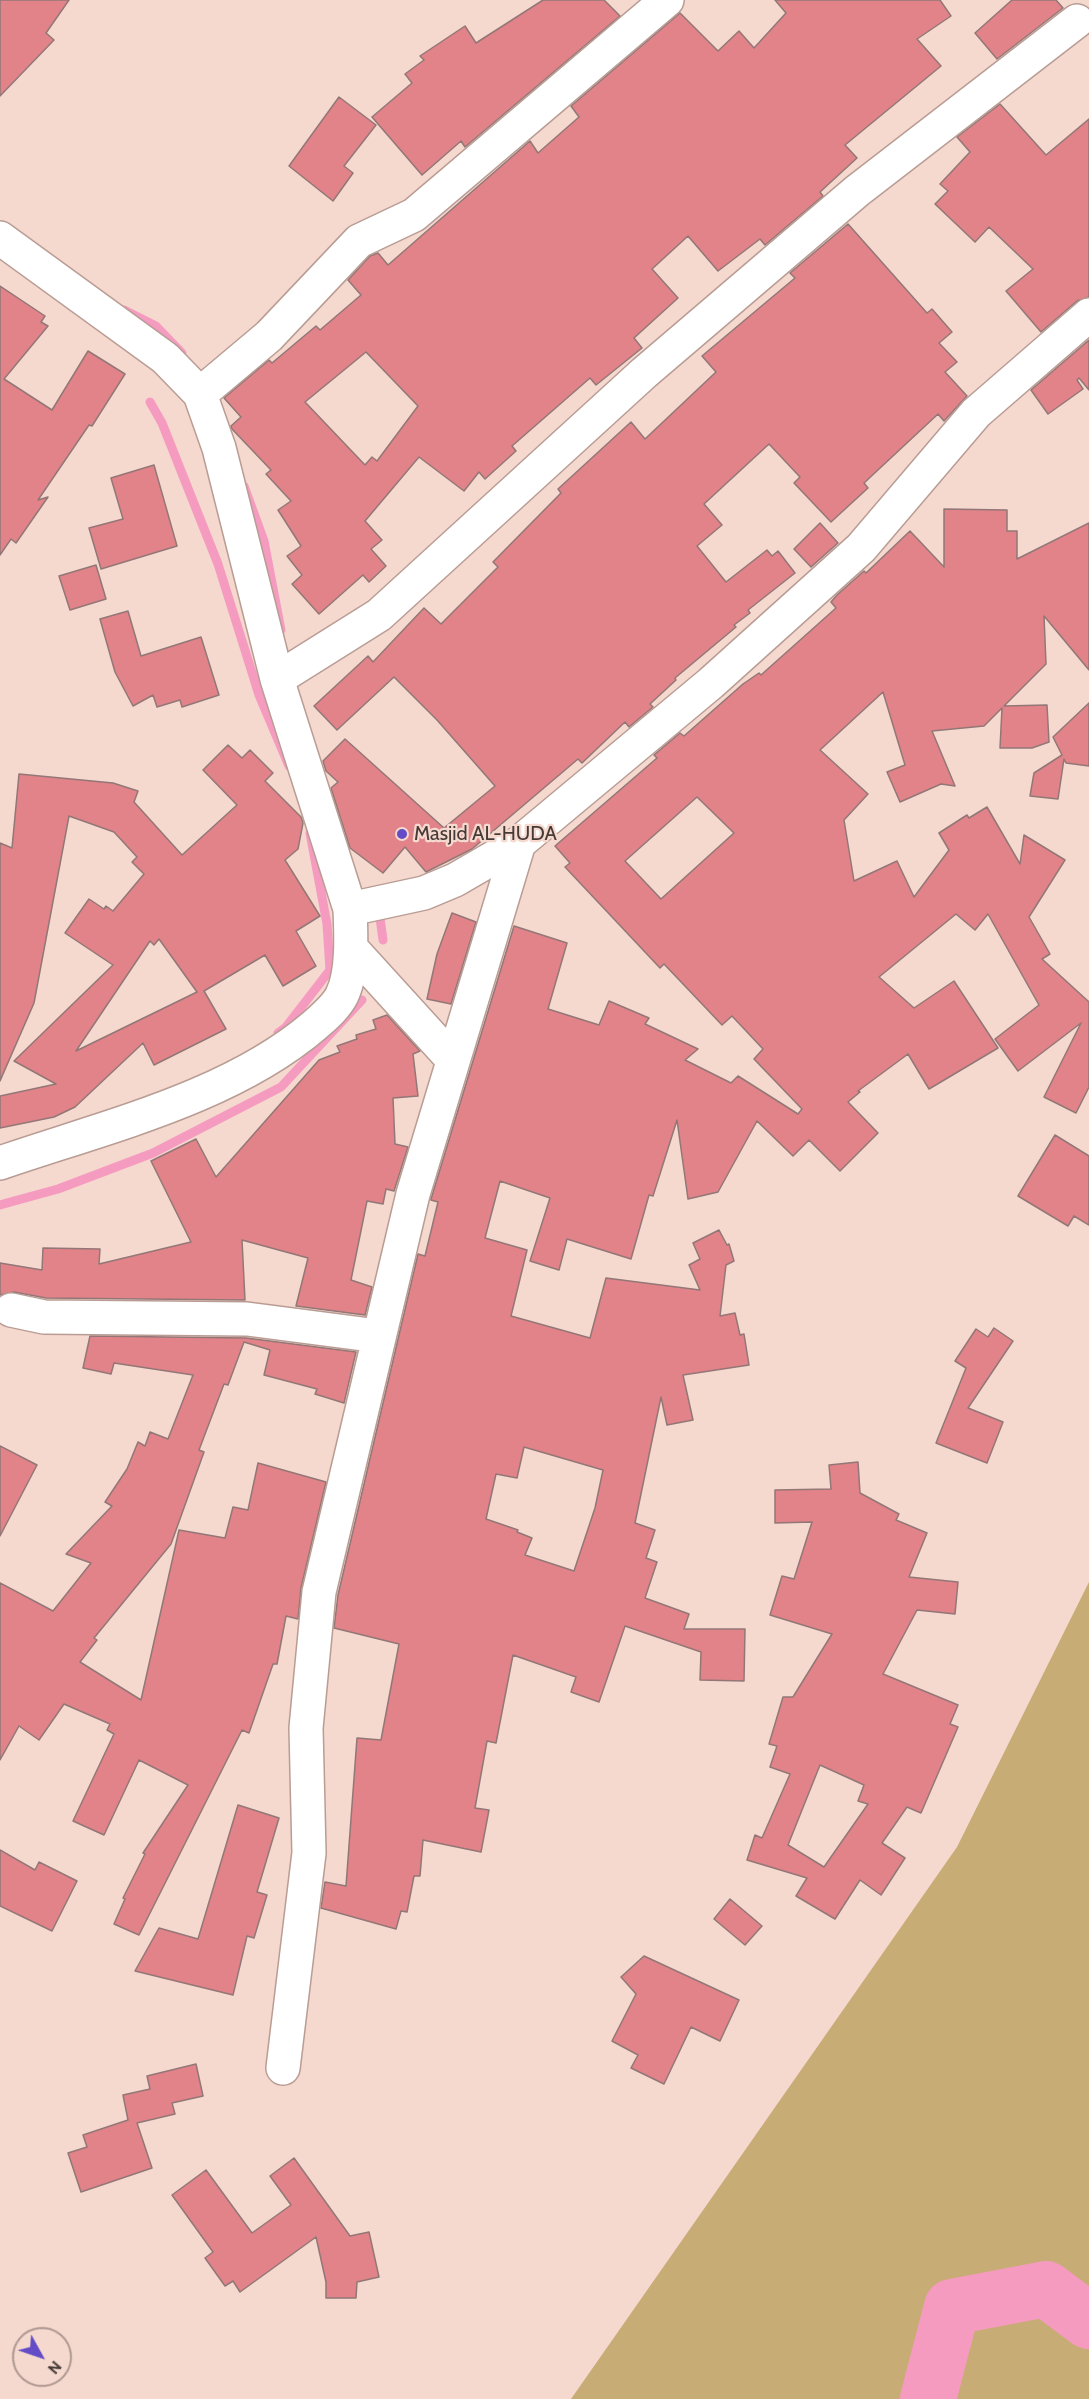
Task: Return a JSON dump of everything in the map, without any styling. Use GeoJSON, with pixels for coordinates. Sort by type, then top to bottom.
{"type":"FeatureCollection","features":[{"type":"Feature","properties":{"kind":"street"},"geometry":{"type":"LineString","coordinates":[[200,394],[269,336],[359,241],[414,215],[667,0]]}},
{"type":"Feature","properties":{"kind":"street"},"geometry":{"type":"LineString","coordinates":[[277,679],[379,615],[644,373],[839,206],[1077,21]]}},
{"type":"Feature","properties":{"kind":"street"},"geometry":{"type":"LineString","coordinates":[[0,238],[165,358],[200,394],[219,448],[277,679],[350,909],[352,949],[342,995],[324,1017],[304,1034],[258,1065],[191,1097],[0,1163]]}},
{"type":"Feature","properties":{"kind":"street"},"geometry":{"type":"LineString","coordinates":[[350,909],[424,893],[455,880],[519,843],[711,683],[861,548],[976,413],[1089,315]]}},
{"type":"Feature","properties":{"kind":"street"},"geometry":{"type":"LineString","coordinates":[[283,2068],[309,1853],[306,1728],[319,1592],[413,1194],[519,843]]}},
{"type":"Feature","properties":{"kind":"street"},"geometry":{"type":"LineString","coordinates":[[352,949],[453,1060]]}},
{"type":"Feature","properties":{"kind":"street"},"geometry":{"type":"LineString","coordinates":[[11,1310],[44,1317],[247,1319],[378,1336]]}},
{"type":"Feature","properties":{"kind":"shaded area"},"geometry":{"type":"Polygon","coordinates":[[[1089,1582],[1089,2399],[571,2399],[957,1847],[1089,1582]]]}},
{"type":"Feature","properties":{"kind":"building"},"geometry":{"type":"Polygon","coordinates":[[[0,0],[69,0],[46,33],[54,40],[0,96],[0,0]]]}},
{"type":"Feature","properties":{"kind":"building"},"geometry":{"type":"Polygon","coordinates":[[[543,0],[604,0],[620,16],[465,147],[461,141],[422,175],[372,117],[412,83],[405,74],[424,60],[420,56],[465,26],[476,43],[543,0]]]}},
{"type":"Feature","properties":{"kind":"building"},"geometry":{"type":"Polygon","coordinates":[[[775,0],[940,0],[951,16],[917,39],[941,66],[845,145],[857,158],[820,192],[823,196],[765,245],[760,239],[718,271],[688,236],[652,269],[678,298],[634,338],[642,348],[596,385],[590,378],[512,446],[516,451],[485,479],[479,472],[464,491],[419,457],[365,521],[382,540],[371,549],[386,566],[369,582],[363,575],[319,614],[292,584],[302,575],[287,556],[301,546],[278,510],[291,501],[266,474],[271,470],[232,429],[231,426],[241,417],[224,398],[269,360],[272,363],[316,326],[320,330],[361,295],[348,280],[370,256],[378,253],[388,265],[530,141],[538,153],[579,117],[571,106],[680,13],[718,51],[739,31],[754,48],[786,13],[775,0]],[[366,352],[305,402],[365,465],[372,457],[377,461],[418,406],[366,352]]]}},
{"type":"Feature","properties":{"kind":"building"},"geometry":{"type":"Polygon","coordinates":[[[1012,0],[1056,0],[1063,8],[997,59],[975,33],[1012,0]]]}},
{"type":"Feature","properties":{"kind":"building"},"geometry":{"type":"Polygon","coordinates":[[[339,97],[376,125],[344,166],[353,173],[333,201],[289,166],[339,97]]]}},
{"type":"Feature","properties":{"kind":"building"},"geometry":{"type":"Polygon","coordinates":[[[1000,104],[1046,155],[1089,119],[1089,297],[1077,301],[1041,332],[1006,291],[1033,269],[989,227],[975,242],[935,204],[948,191],[940,184],[970,152],[957,137],[1000,104]]]}},
{"type":"Feature","properties":{"kind":"building"},"geometry":{"type":"Polygon","coordinates":[[[848,224],[927,313],[932,309],[952,332],[939,343],[957,362],[945,372],[967,396],[944,421],[938,414],[864,483],[868,488],[831,522],[794,483],[800,477],[769,444],[704,504],[722,525],[697,546],[726,582],[767,550],[772,556],[778,551],[795,573],[748,610],[750,613],[734,625],[736,627],[675,678],[676,680],[650,704],[653,707],[629,727],[625,722],[582,763],[578,759],[472,849],[426,872],[405,847],[383,873],[350,848],[331,788],[338,782],[326,771],[323,761],[345,739],[444,828],[495,786],[437,720],[394,677],[337,730],[314,706],[368,656],[373,662],[424,608],[441,624],[498,567],[493,562],[561,493],[558,489],[631,422],[645,439],[716,372],[702,356],[795,278],[790,273],[848,224]]]}},
{"type":"Feature","properties":{"kind":"building"},"geometry":{"type":"Polygon","coordinates":[[[0,286],[45,316],[41,322],[48,326],[4,379],[52,410],[88,351],[125,374],[92,426],[89,425],[38,500],[48,497],[16,543],[11,539],[0,555],[0,286]]]}},
{"type":"Feature","properties":{"kind":"building"},"geometry":{"type":"Polygon","coordinates":[[[1089,340],[1089,390],[1079,378],[1077,380],[1083,389],[1048,414],[1031,390],[1089,340]]]}},
{"type":"Feature","properties":{"kind":"building"},"geometry":{"type":"Polygon","coordinates":[[[154,465],[177,546],[101,569],[89,528],[123,519],[111,478],[154,465]]]}},
{"type":"Feature","properties":{"kind":"building"},"geometry":{"type":"Polygon","coordinates":[[[944,509],[1007,510],[1007,531],[1017,531],[1017,559],[1089,523],[1089,670],[1044,616],[1046,664],[1004,706],[1047,705],[1049,742],[1032,748],[1000,748],[1002,708],[984,726],[932,731],[955,786],[941,784],[900,802],[887,772],[905,765],[883,692],[820,750],[868,794],[844,820],[854,881],[897,861],[914,897],[949,850],[939,833],[967,815],[969,818],[987,807],[1020,864],[1024,835],[1065,860],[1029,917],[1050,954],[1042,959],[1089,1002],[1089,1087],[1076,1113],[1044,1097],[1081,1023],[1018,1071],[995,1039],[1039,1005],[988,914],[975,930],[956,914],[879,977],[914,1008],[954,981],[998,1048],[929,1089],[908,1054],[858,1091],[860,1092],[848,1102],[878,1133],[840,1171],[809,1140],[793,1156],[757,1121],[718,1192],[688,1199],[677,1120],[653,1196],[649,1195],[631,1259],[567,1239],[559,1270],[530,1261],[550,1198],[500,1181],[485,1238],[527,1250],[511,1316],[590,1338],[606,1278],[700,1290],[689,1265],[700,1259],[693,1243],[719,1230],[727,1245],[729,1244],[734,1261],[726,1265],[720,1316],[735,1313],[740,1335],[744,1334],[749,1365],[683,1375],[693,1420],[667,1425],[661,1397],[635,1523],[655,1530],[646,1558],[657,1562],[645,1598],[689,1614],[684,1629],[745,1629],[744,1681],[700,1680],[701,1652],[625,1626],[599,1702],[571,1692],[576,1677],[513,1655],[496,1743],[487,1741],[475,1808],[489,1810],[481,1852],[423,1840],[420,1876],[414,1876],[407,1912],[401,1911],[396,1929],[321,1908],[325,1882],[346,1886],[357,1738],[381,1740],[399,1644],[334,1628],[338,1595],[418,1254],[425,1256],[438,1202],[431,1199],[514,926],[567,943],[548,1009],[599,1025],[609,1001],[649,1018],[645,1024],[698,1049],[685,1060],[731,1083],[738,1076],[798,1114],[802,1109],[754,1059],[763,1049],[732,1016],[722,1025],[664,964],[660,968],[565,867],[570,863],[555,846],[657,758],[654,755],[680,733],[684,736],[743,684],[759,673],[761,675],[836,608],[831,602],[837,595],[864,571],[866,573],[910,531],[944,567],[944,509]],[[697,797],[625,861],[661,899],[734,833],[697,797]],[[524,1447],[517,1478],[496,1474],[486,1519],[518,1530],[517,1532],[532,1538],[525,1555],[574,1571],[595,1508],[603,1470],[524,1447]]]}},
{"type":"Feature","properties":{"kind":"building"},"geometry":{"type":"Polygon","coordinates":[[[820,523],[838,543],[811,567],[794,549],[820,523]]]}},
{"type":"Feature","properties":{"kind":"building"},"geometry":{"type":"Polygon","coordinates":[[[96,565],[106,599],[70,610],[59,576],[96,565]]]}},
{"type":"Feature","properties":{"kind":"building"},"geometry":{"type":"Polygon","coordinates":[[[128,611],[141,656],[201,637],[219,695],[182,707],[180,700],[157,707],[153,695],[133,706],[115,672],[100,619],[128,611]]]}},
{"type":"Feature","properties":{"kind":"building"},"geometry":{"type":"Polygon","coordinates":[[[1089,703],[1089,766],[1066,763],[1064,759],[1058,799],[1030,796],[1034,773],[1062,755],[1053,737],[1089,703]]]}},
{"type":"Feature","properties":{"kind":"building"},"geometry":{"type":"Polygon","coordinates":[[[228,745],[242,758],[250,750],[273,773],[265,781],[301,817],[303,823],[298,849],[285,860],[320,916],[296,931],[316,966],[283,986],[265,955],[204,991],[226,1029],[154,1065],[143,1043],[75,1107],[54,1117],[0,1128],[0,1096],[56,1084],[14,1061],[113,965],[65,933],[89,899],[104,909],[106,906],[113,911],[144,874],[132,862],[137,857],[114,832],[69,816],[34,1003],[0,1081],[0,843],[12,848],[19,774],[113,783],[138,791],[134,802],[182,855],[237,805],[203,770],[228,745]],[[159,939],[154,945],[150,941],[76,1051],[197,992],[159,939]]]}},
{"type":"Feature","properties":{"kind":"building"},"geometry":{"type":"Polygon","coordinates":[[[452,913],[476,922],[451,1004],[427,999],[437,954],[452,913]]]}},
{"type":"Feature","properties":{"kind":"building"},"geometry":{"type":"Polygon","coordinates":[[[387,1015],[420,1051],[413,1054],[418,1096],[393,1098],[395,1144],[408,1147],[394,1191],[386,1189],[383,1204],[367,1201],[351,1280],[372,1287],[365,1315],[296,1306],[308,1258],[242,1240],[245,1300],[46,1298],[14,1292],[0,1295],[0,1263],[42,1270],[43,1248],[100,1249],[99,1264],[191,1242],[151,1161],[196,1139],[216,1177],[319,1060],[340,1052],[337,1046],[357,1039],[356,1035],[376,1029],[373,1020],[387,1015]]]}},
{"type":"Feature","properties":{"kind":"building"},"geometry":{"type":"Polygon","coordinates":[[[1055,1135],[1089,1156],[1089,1225],[1074,1216],[1068,1226],[1018,1196],[1055,1135]]]}},
{"type":"Feature","properties":{"kind":"building"},"geometry":{"type":"Polygon","coordinates":[[[994,1328],[1013,1341],[968,1408],[1003,1422],[987,1463],[936,1443],[966,1368],[955,1361],[976,1329],[988,1337],[994,1328]]]}},
{"type":"Feature","properties":{"kind":"building"},"geometry":{"type":"Polygon","coordinates":[[[90,1336],[246,1338],[356,1352],[344,1403],[315,1394],[317,1389],[264,1375],[270,1350],[244,1342],[228,1385],[224,1384],[199,1450],[204,1452],[171,1544],[94,1638],[97,1640],[80,1662],[141,1700],[179,1530],[225,1538],[233,1507],[248,1510],[258,1463],[326,1482],[301,1588],[298,1619],[286,1616],[277,1664],[273,1664],[249,1733],[242,1730],[139,1935],[114,1924],[125,1899],[123,1898],[145,1854],[143,1853],[188,1785],[139,1760],[104,1835],[73,1821],[114,1734],[107,1730],[110,1724],[64,1704],[39,1740],[19,1726],[0,1760],[0,1583],[53,1611],[91,1563],[66,1554],[112,1506],[105,1502],[127,1469],[138,1442],[145,1446],[150,1432],[168,1439],[193,1375],[114,1363],[111,1374],[83,1368],[90,1336]]]}},
{"type":"Feature","properties":{"kind":"building"},"geometry":{"type":"Polygon","coordinates":[[[0,1446],[37,1465],[0,1536],[0,1446]]]}},
{"type":"Feature","properties":{"kind":"building"},"geometry":{"type":"Polygon","coordinates":[[[858,1462],[860,1493],[899,1514],[896,1520],[927,1533],[909,1577],[958,1582],[955,1614],[917,1610],[883,1674],[958,1705],[950,1724],[958,1727],[921,1813],[907,1807],[882,1843],[905,1858],[881,1895],[860,1880],[835,1919],[796,1896],[807,1878],[747,1860],[755,1835],[762,1838],[790,1774],[770,1767],[777,1746],[769,1744],[783,1697],[793,1697],[832,1634],[770,1615],[782,1576],[794,1579],[812,1522],[775,1523],[775,1490],[831,1489],[829,1465],[858,1462]],[[820,1765],[788,1845],[824,1867],[868,1804],[858,1801],[864,1785],[820,1765]]]}},
{"type":"Feature","properties":{"kind":"building"},"geometry":{"type":"Polygon","coordinates":[[[238,1805],[279,1818],[257,1892],[267,1895],[254,1938],[247,1936],[233,1995],[135,1971],[159,1928],[198,1939],[238,1805]]]}},
{"type":"Feature","properties":{"kind":"building"},"geometry":{"type":"Polygon","coordinates":[[[0,1850],[35,1870],[39,1862],[77,1881],[52,1931],[0,1906],[0,1850]]]}},
{"type":"Feature","properties":{"kind":"building"},"geometry":{"type":"Polygon","coordinates":[[[730,1899],[762,1926],[745,1945],[714,1919],[730,1899]]]}},
{"type":"Feature","properties":{"kind":"building"},"geometry":{"type":"Polygon","coordinates":[[[644,1956],[739,2000],[720,2041],[691,2027],[664,2084],[631,2068],[638,2055],[612,2041],[636,1994],[621,1977],[644,1956]]]}},
{"type":"Feature","properties":{"kind":"building"},"geometry":{"type":"Polygon","coordinates":[[[196,2064],[203,2096],[172,2103],[175,2114],[137,2123],[152,2168],[81,2192],[68,2153],[87,2147],[83,2135],[128,2120],[123,2095],[150,2089],[147,2076],[196,2064]]]}},
{"type":"Feature","properties":{"kind":"building"},"geometry":{"type":"Polygon","coordinates":[[[294,2158],[350,2236],[369,2232],[379,2277],[357,2282],[356,2298],[326,2298],[326,2282],[316,2237],[240,2292],[233,2281],[225,2286],[205,2258],[213,2252],[172,2195],[206,2170],[252,2233],[291,2205],[270,2176],[294,2158]]]}},
{"type":"Feature","properties":{"kind":"waterway"},"geometry":{"type":"LineString","coordinates":[[124,310],[156,326],[182,353]]}},
{"type":"Feature","properties":{"kind":"waterway"},"geometry":{"type":"LineString","coordinates":[[150,402],[162,423],[218,564],[259,695],[289,766]]}},
{"type":"Feature","properties":{"kind":"waterway"},"geometry":{"type":"LineString","coordinates":[[244,486],[264,541],[281,630]]}},
{"type":"Feature","properties":{"kind":"waterway"},"geometry":{"type":"LineString","coordinates":[[278,1033],[286,1027],[330,970],[327,924],[310,833]]}},
{"type":"Feature","properties":{"kind":"waterway"},"geometry":{"type":"LineString","coordinates":[[372,913],[380,918],[383,940]]}},
{"type":"Feature","properties":{"kind":"waterway"},"geometry":{"type":"LineString","coordinates":[[0,1205],[58,1189],[153,1153],[281,1087],[362,1000]]}},
{"type":"Feature","properties":{"kind":"waterway"},"geometry":{"type":"LineString","coordinates":[[928,2399],[952,2307],[1046,2289],[1089,2321]]}},
{"type":"Feature","properties":{"kind":"place","name":"Masjid AL-HUDA"},"geometry":{"type":"Point","coordinates":[402,834]}}]}
